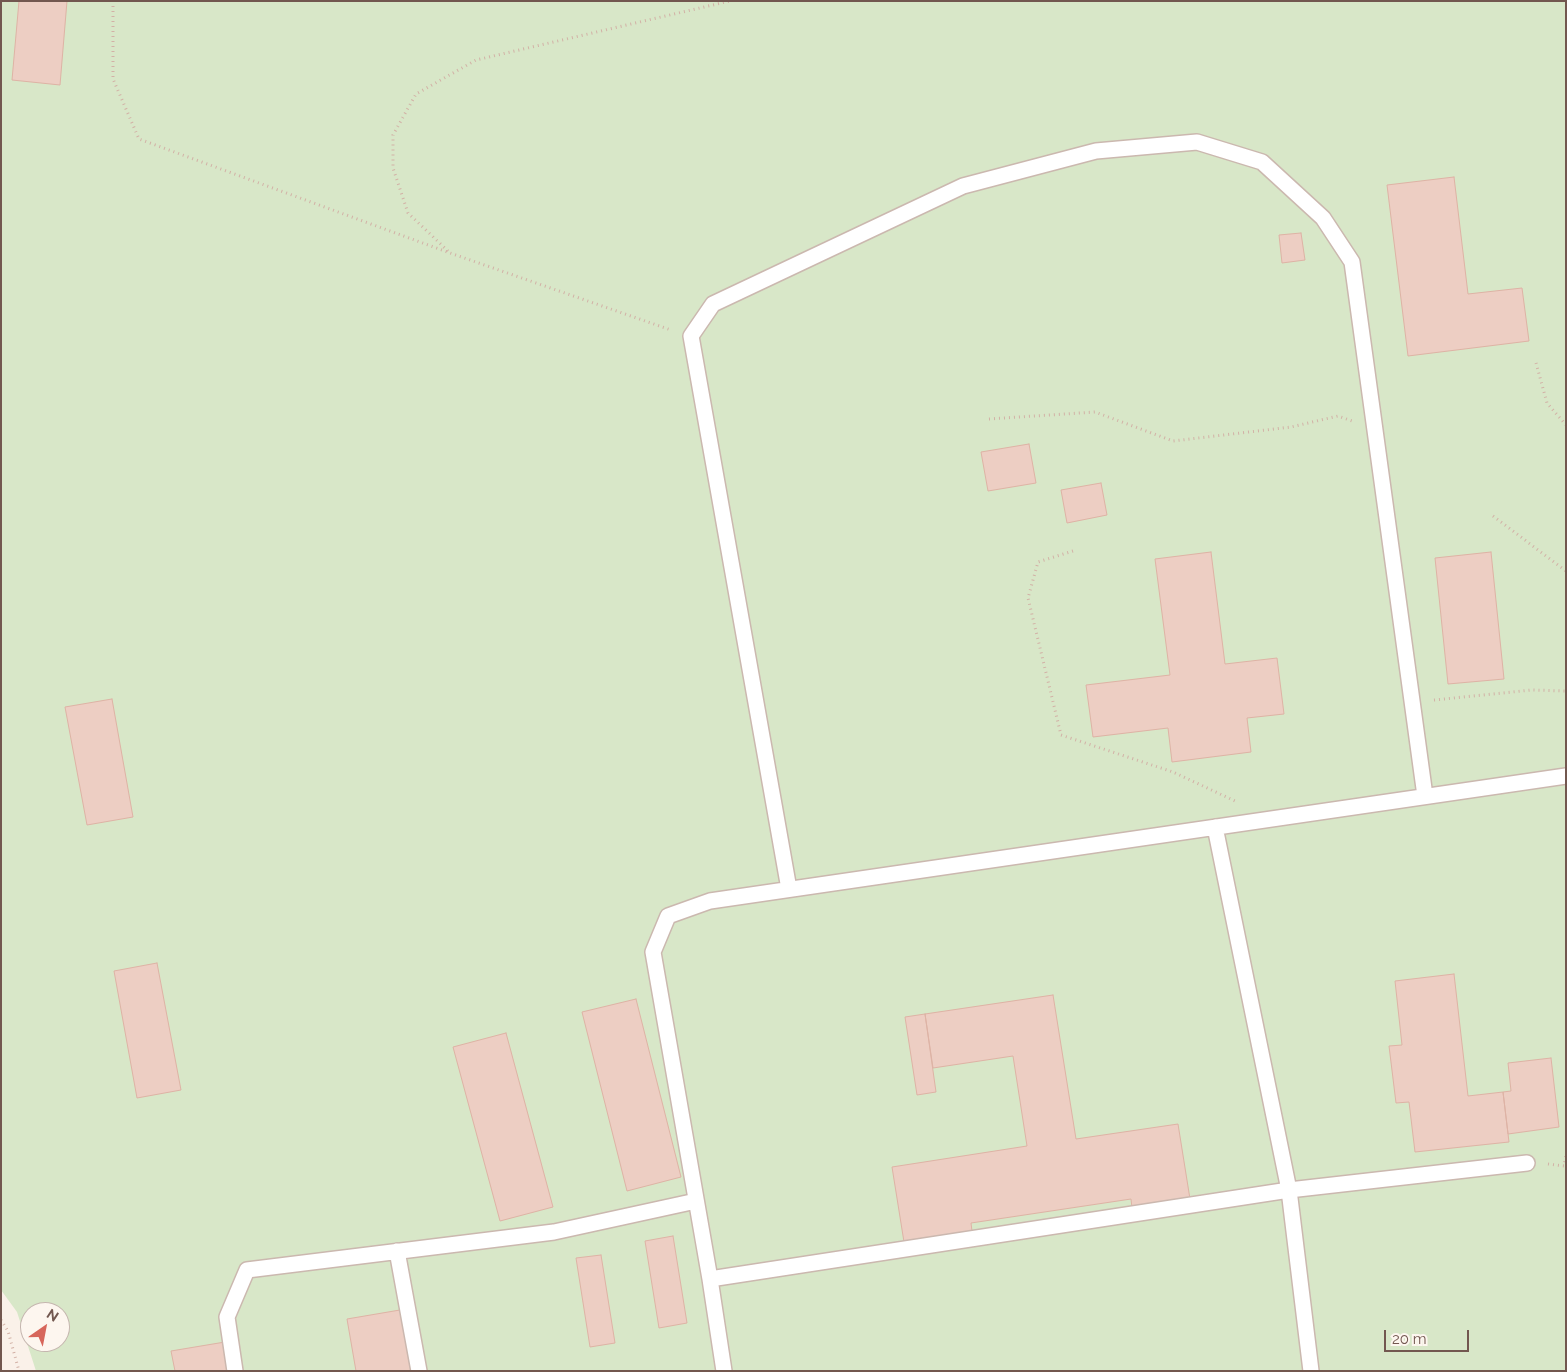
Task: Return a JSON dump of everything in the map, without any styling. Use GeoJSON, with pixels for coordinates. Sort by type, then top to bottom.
{"type":"FeatureCollection","features":[{"type":"Feature","properties":{"kind":"lane"},"geometry":{"type":"LineString","coordinates":[[789,889],[690,336],[713,304],[963,186],[1096,151],[1197,142],[1262,162],[1322,218],[1352,262],[1425,796]]}},
{"type":"Feature","properties":{"kind":"lane"},"geometry":{"type":"LineString","coordinates":[[724,1371],[710,1278],[653,952],[668,916],[710,901],[1566,776]]}},
{"type":"Feature","properties":{"kind":"lane"},"geometry":{"type":"LineString","coordinates":[[1215,827],[1289,1190],[1311,1371]]}},
{"type":"Feature","properties":{"kind":"lane"},"geometry":{"type":"LineString","coordinates":[[710,1278],[1289,1190],[1527,1163]]}},
{"type":"Feature","properties":{"kind":"lane"},"geometry":{"type":"LineString","coordinates":[[235,1371],[227,1317],[247,1270],[554,1232],[696,1201]]}},
{"type":"Feature","properties":{"kind":"lane"},"geometry":{"type":"LineString","coordinates":[[397,1251],[419,1371]]}},
{"type":"Feature","properties":{"kind":"path"},"geometry":{"type":"LineString","coordinates":[[113,1],[113,79],[139,139],[450,254],[690,336]]}},
{"type":"Feature","properties":{"kind":"path"},"geometry":{"type":"LineString","coordinates":[[450,254],[408,214],[393,168],[392,135],[416,94],[476,60],[730,1]]}},
{"type":"Feature","properties":{"kind":"path"},"geometry":{"type":"LineString","coordinates":[[1536,363],[1547,403],[1566,425]]}},
{"type":"Feature","properties":{"kind":"path"},"geometry":{"type":"LineString","coordinates":[[989,419],[1095,412],[1172,442],[1291,427],[1338,416],[1375,429]]}},
{"type":"Feature","properties":{"kind":"path"},"geometry":{"type":"LineString","coordinates":[[1493,516],[1566,571]]}},
{"type":"Feature","properties":{"kind":"path"},"geometry":{"type":"LineString","coordinates":[[1073,551],[1038,562],[1028,598],[1061,735],[1173,772],[1238,802]]}},
{"type":"Feature","properties":{"kind":"path"},"geometry":{"type":"LineString","coordinates":[[1412,702],[1532,690],[1566,691]]}},
{"type":"Feature","properties":{"kind":"path"},"geometry":{"type":"LineString","coordinates":[[1,1320],[8,1331],[19,1371]]}},
{"type":"Feature","properties":{"kind":"green space"},"geometry":{"type":"Polygon","coordinates":[[[1,1],[1566,1],[1566,1371],[36,1371],[30,1352],[70,1352],[70,1302],[20,1302],[20,1321],[17,1312],[1,1290],[1,1]]]}},
{"type":"Feature","properties":{"kind":"building"},"geometry":{"type":"Polygon","coordinates":[[[19,1],[67,1],[60,85],[12,80],[19,1]]]}},
{"type":"Feature","properties":{"kind":"building"},"geometry":{"type":"Polygon","coordinates":[[[1454,177],[1468,294],[1522,288],[1529,341],[1408,356],[1387,185],[1454,177]]]}},
{"type":"Feature","properties":{"kind":"building"},"geometry":{"type":"Polygon","coordinates":[[[1301,233],[1305,260],[1282,263],[1279,235],[1301,233]]]}},
{"type":"Feature","properties":{"kind":"building"},"geometry":{"type":"Polygon","coordinates":[[[1029,444],[1036,483],[988,491],[981,452],[1029,444]]]}},
{"type":"Feature","properties":{"kind":"building"},"geometry":{"type":"Polygon","coordinates":[[[1101,483],[1107,515],[1067,523],[1061,490],[1101,483]]]}},
{"type":"Feature","properties":{"kind":"building"},"geometry":{"type":"Polygon","coordinates":[[[1211,552],[1225,664],[1277,658],[1284,714],[1247,718],[1251,752],[1172,762],[1168,728],[1093,737],[1086,685],[1170,675],[1155,559],[1211,552]]]}},
{"type":"Feature","properties":{"kind":"building"},"geometry":{"type":"Polygon","coordinates":[[[1491,552],[1504,679],[1448,684],[1435,558],[1491,552]]]}},
{"type":"Feature","properties":{"kind":"building"},"geometry":{"type":"Polygon","coordinates":[[[112,699],[133,817],[87,825],[65,707],[112,699]]]}},
{"type":"Feature","properties":{"kind":"building"},"geometry":{"type":"Polygon","coordinates":[[[157,963],[181,1090],[137,1098],[114,971],[157,963]]]}},
{"type":"Feature","properties":{"kind":"building"},"geometry":{"type":"Polygon","coordinates":[[[1454,974],[1468,1096],[1503,1092],[1509,1142],[1415,1152],[1409,1102],[1396,1103],[1389,1046],[1402,1045],[1395,981],[1454,974]]]}},
{"type":"Feature","properties":{"kind":"building"},"geometry":{"type":"Polygon","coordinates":[[[1053,995],[1076,1139],[1178,1124],[1190,1199],[1132,1208],[1131,1199],[971,1223],[972,1231],[904,1242],[892,1167],[1027,1146],[1013,1056],[933,1068],[925,1014],[1053,995]]]}},
{"type":"Feature","properties":{"kind":"building"},"geometry":{"type":"Polygon","coordinates":[[[636,999],[681,1177],[627,1191],[582,1012],[636,999]]]}},
{"type":"Feature","properties":{"kind":"building"},"geometry":{"type":"Polygon","coordinates":[[[925,1014],[936,1092],[917,1095],[905,1017],[925,1014]]]}},
{"type":"Feature","properties":{"kind":"building"},"geometry":{"type":"Polygon","coordinates":[[[506,1033],[553,1207],[500,1221],[453,1047],[506,1033]]]}},
{"type":"Feature","properties":{"kind":"building"},"geometry":{"type":"Polygon","coordinates":[[[1551,1058],[1559,1127],[1508,1134],[1503,1092],[1511,1091],[1508,1063],[1551,1058]]]}},
{"type":"Feature","properties":{"kind":"building"},"geometry":{"type":"Polygon","coordinates":[[[673,1236],[687,1323],[659,1328],[645,1241],[673,1236]]]}},
{"type":"Feature","properties":{"kind":"building"},"geometry":{"type":"Polygon","coordinates":[[[601,1255],[615,1343],[590,1347],[576,1258],[601,1255]]]}},
{"type":"Feature","properties":{"kind":"building"},"geometry":{"type":"Polygon","coordinates":[[[400,1310],[411,1371],[356,1371],[347,1319],[400,1310]]]}},
{"type":"Feature","properties":{"kind":"building"},"geometry":{"type":"Polygon","coordinates":[[[225,1342],[230,1371],[175,1371],[171,1351],[225,1342]]]}}]}
